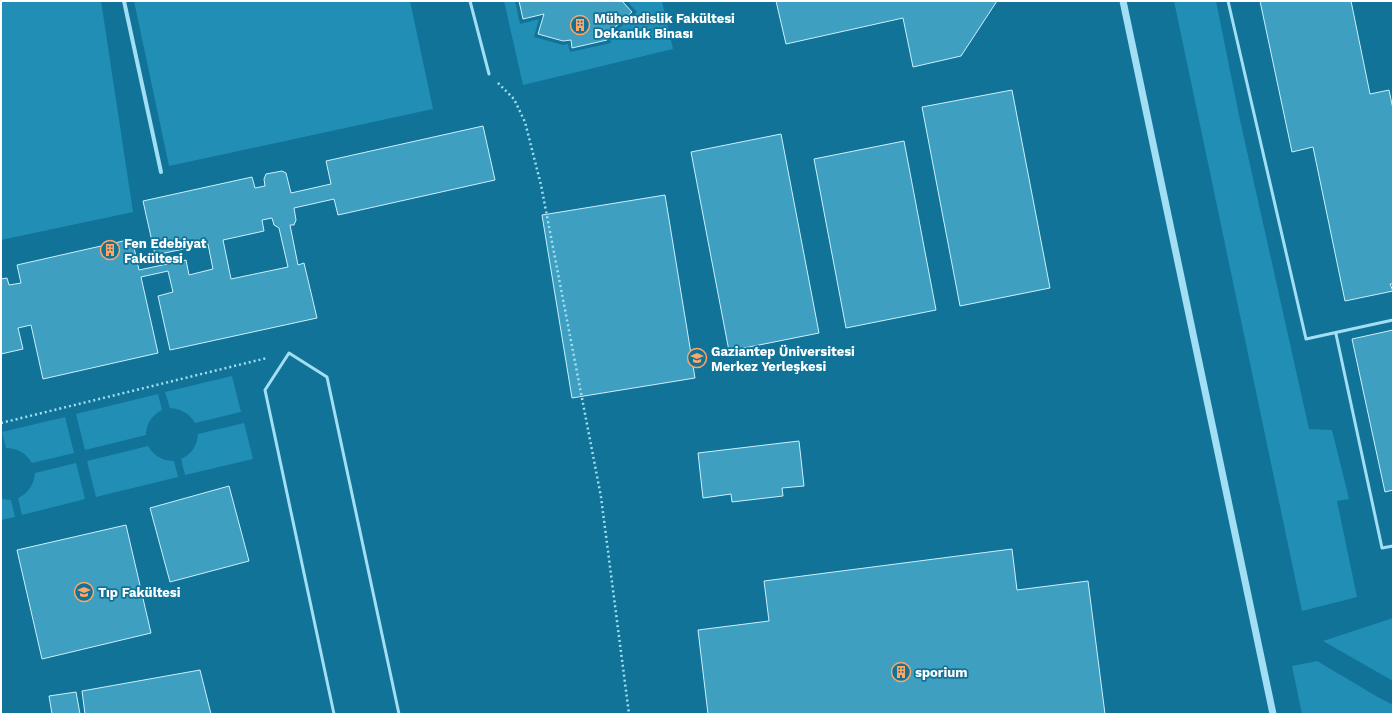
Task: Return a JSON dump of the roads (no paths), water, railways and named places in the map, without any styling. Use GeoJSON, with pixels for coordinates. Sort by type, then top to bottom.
{"type":"FeatureCollection","features":[{"type":"Feature","properties":{"kind":"street"},"geometry":{"type":"LineString","coordinates":[[124,1],[161,172]]}},
{"type":"Feature","properties":{"kind":"street"},"geometry":{"type":"LineString","coordinates":[[1123,1],[1273,714]]}},
{"type":"Feature","properties":{"kind":"lane"},"geometry":{"type":"LineString","coordinates":[[470,1],[488,74]]}},
{"type":"Feature","properties":{"kind":"lane"},"geometry":{"type":"LineString","coordinates":[[1228,1],[1306,340],[1393,320]]}},
{"type":"Feature","properties":{"kind":"lane"},"geometry":{"type":"LineString","coordinates":[[1336,334],[1382,548],[1393,546]]}},
{"type":"Feature","properties":{"kind":"lane"},"geometry":{"type":"LineString","coordinates":[[334,714],[265,390],[289,353],[327,377],[399,714]]}},
{"type":"Feature","properties":{"kind":"place","name":"Mühendislik Fakültesi Dekanlık Binası"},"geometry":{"type":"Point","coordinates":[580,25]}},
{"type":"Feature","properties":{"kind":"place","name":"Fen Edebiyat Fakültesi"},"geometry":{"type":"Point","coordinates":[110,250]}},
{"type":"Feature","properties":{"kind":"place","name":"Gaziantep Üniversitesi Merkez Yerleşkesi"},"geometry":{"type":"Point","coordinates":[697,358]}},
{"type":"Feature","properties":{"kind":"place","name":"Tıp Fakültesi"},"geometry":{"type":"Point","coordinates":[84,592]}},
{"type":"Feature","properties":{"kind":"place","name":"sporium"},"geometry":{"type":"Point","coordinates":[901,672]}}]}
